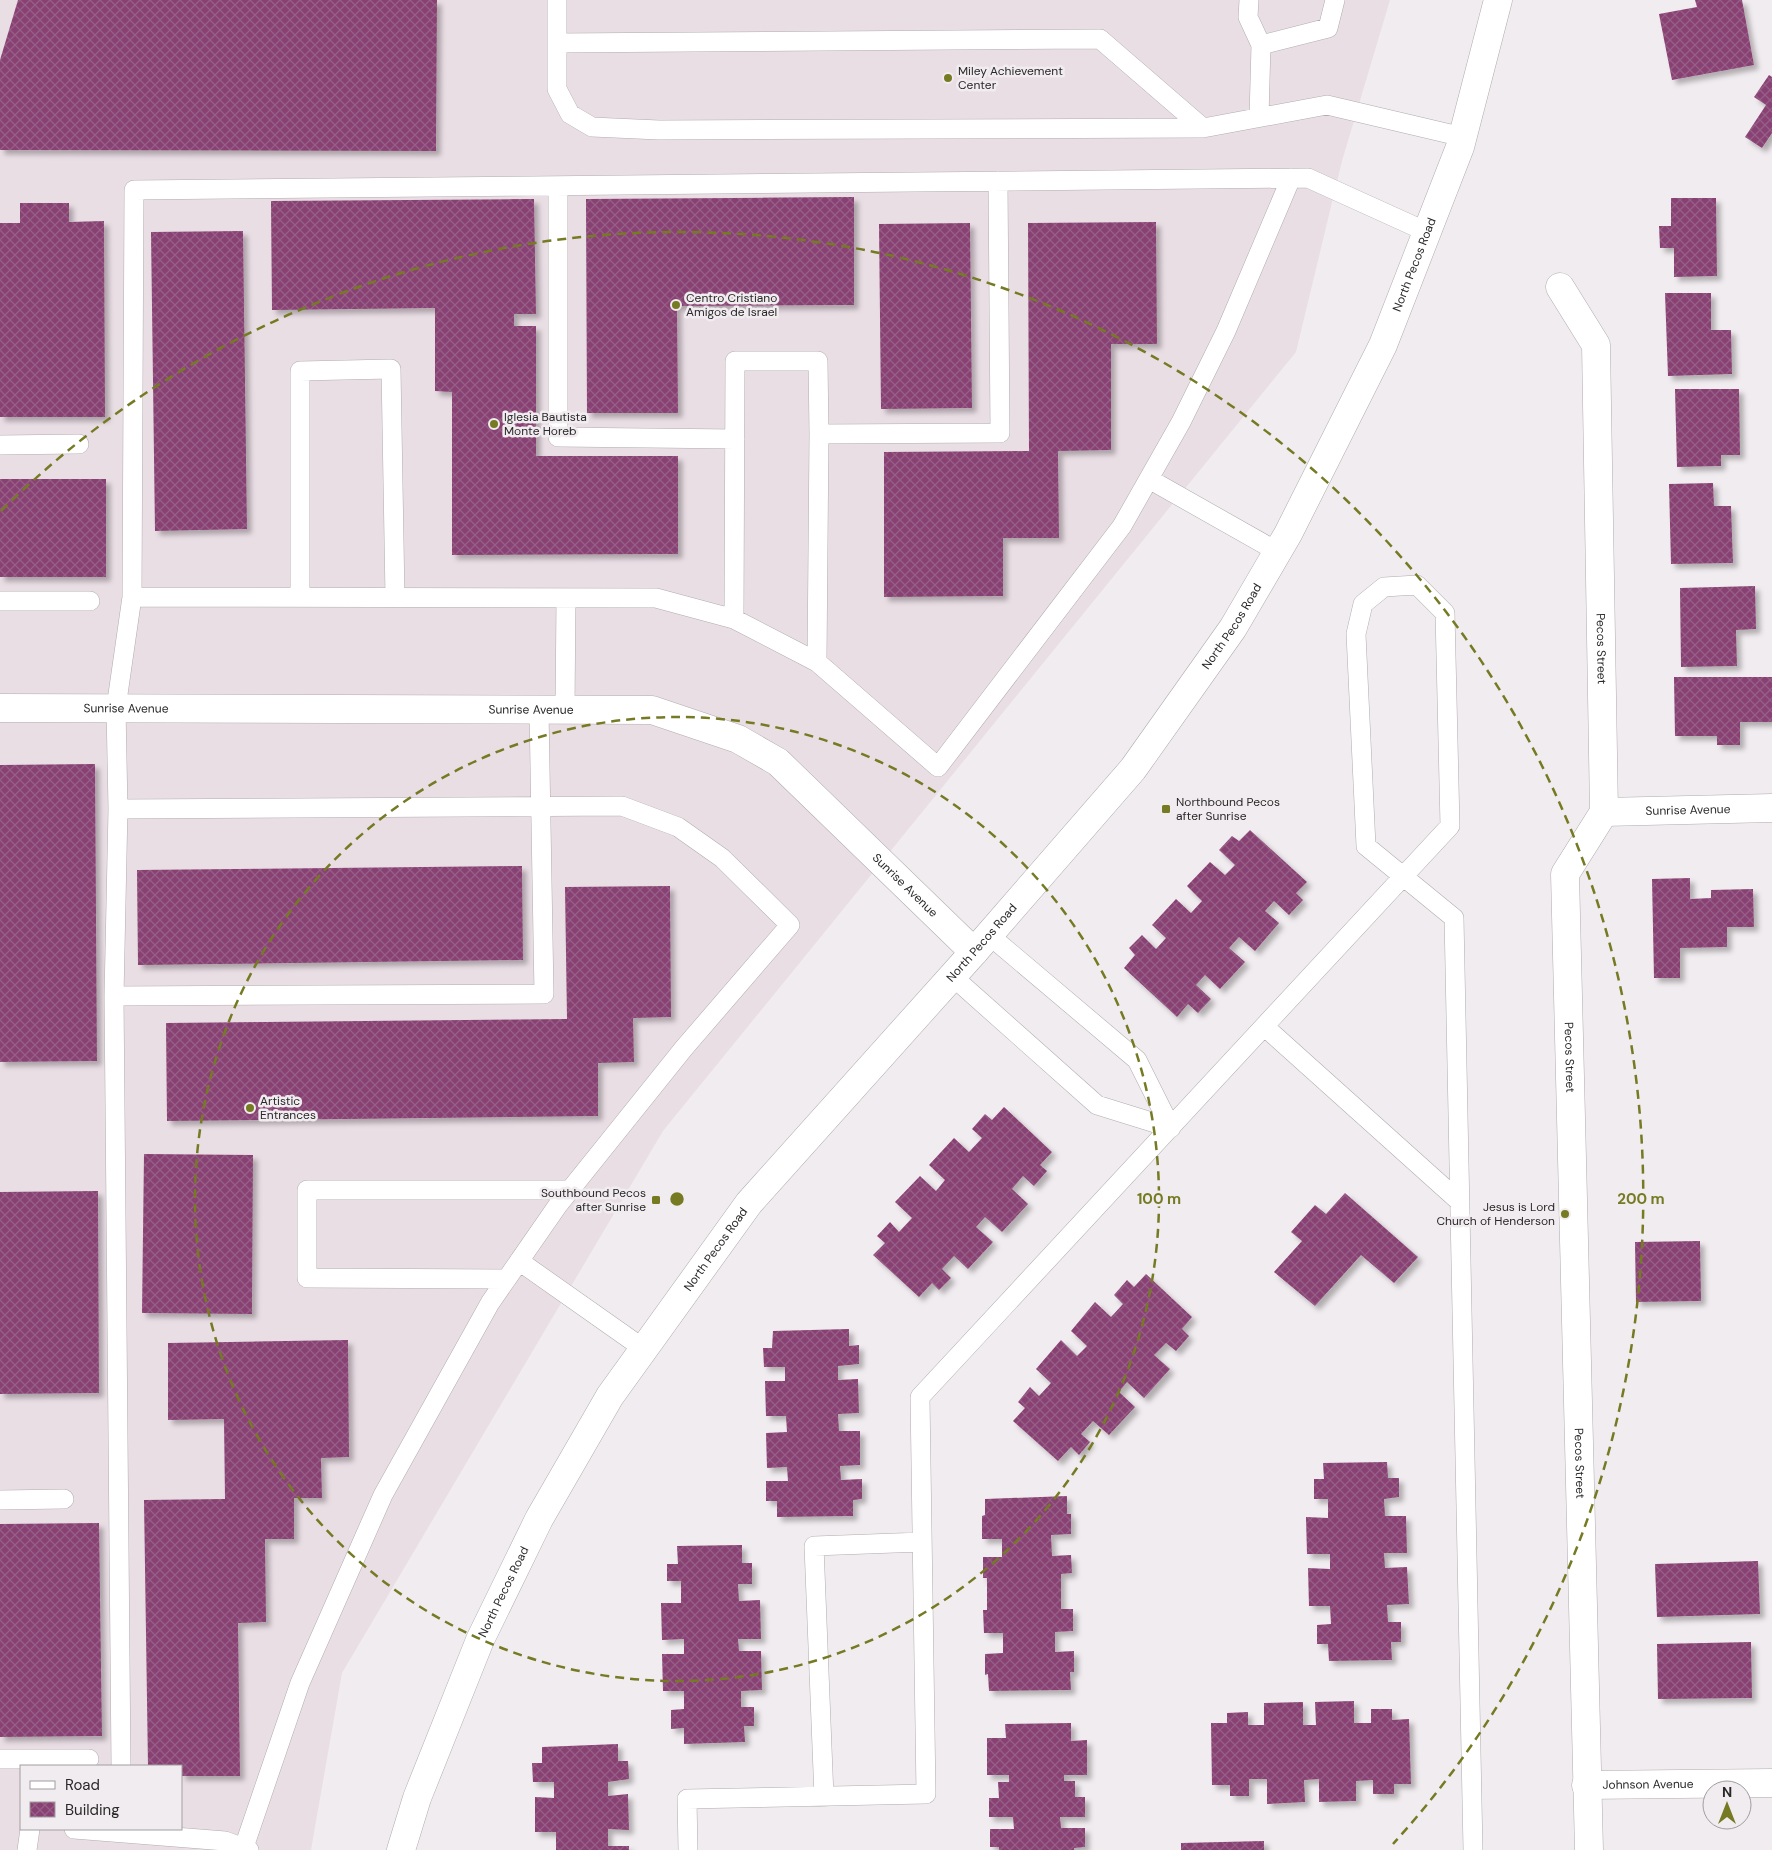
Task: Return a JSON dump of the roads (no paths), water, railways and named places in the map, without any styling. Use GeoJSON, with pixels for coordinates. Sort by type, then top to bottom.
{"type":"FeatureCollection","features":[{"type":"Feature","properties":{"kind":"street","name":"North Pecos Road"},"geometry":{"type":"LineString","coordinates":[[401,1850],[418,1798],[480,1640],[538,1519],[610,1396],[749,1203],[1134,769],[1233,628],[1278,552],[1383,345],[1463,137],[1498,0]]}},
{"type":"Feature","properties":{"kind":"street","name":"Pecos Street"},"geometry":{"type":"LineString","coordinates":[[1560,286],[1596,345],[1604,812],[1565,874],[1589,1850]]}},
{"type":"Feature","properties":{"kind":"street","name":"Sunrise Avenue"},"geometry":{"type":"LineString","coordinates":[[0,708],[652,710],[738,739],[778,762],[981,943]]}},
{"type":"Feature","properties":{"kind":"street","name":"Sunrise Avenue"},"geometry":{"type":"LineString","coordinates":[[1604,812],[1772,808]]}},
{"type":"Feature","properties":{"kind":"street","name":"Johnson Avenue"},"geometry":{"type":"LineString","coordinates":[[1586,1785],[1772,1783]]}},
{"type":"Feature","properties":{"kind":"lane"},"geometry":{"type":"LineString","coordinates":[[557,0],[557,89],[570,114],[592,127],[659,130],[1203,128],[1327,105],[1463,137]]}},
{"type":"Feature","properties":{"kind":"lane"},"geometry":{"type":"LineString","coordinates":[[1248,0],[1248,17],[1261,45],[1259,118]]}},
{"type":"Feature","properties":{"kind":"lane"},"geometry":{"type":"LineString","coordinates":[[1261,45],[1328,28],[1335,0]]}},
{"type":"Feature","properties":{"kind":"lane"},"geometry":{"type":"LineString","coordinates":[[557,43],[1100,39],[1203,128]]}},
{"type":"Feature","properties":{"kind":"lane"},"geometry":{"type":"LineString","coordinates":[[132,597],[656,598],[734,619],[817,662],[938,767],[1122,526],[1181,422],[1226,331],[1291,178]]}},
{"type":"Feature","properties":{"kind":"lane"},"geometry":{"type":"LineString","coordinates":[[121,1765],[114,996],[118,809],[116,708],[132,597],[134,190],[1308,178],[1427,232]]}},
{"type":"Feature","properties":{"kind":"lane"},"geometry":{"type":"LineString","coordinates":[[819,434],[1000,433],[998,181]]}},
{"type":"Feature","properties":{"kind":"lane"},"geometry":{"type":"LineString","coordinates":[[558,186],[558,437],[735,439]]}},
{"type":"Feature","properties":{"kind":"lane"},"geometry":{"type":"LineString","coordinates":[[734,619],[735,361],[818,362],[817,662]]}},
{"type":"Feature","properties":{"kind":"lane"},"geometry":{"type":"LineString","coordinates":[[300,597],[300,371],[391,370],[394,597]]}},
{"type":"Feature","properties":{"kind":"lane"},"geometry":{"type":"LineString","coordinates":[[0,445],[80,444]]}},
{"type":"Feature","properties":{"kind":"lane"},"geometry":{"type":"LineString","coordinates":[[1149,479],[1278,552]]}},
{"type":"Feature","properties":{"kind":"lane"},"geometry":{"type":"LineString","coordinates":[[688,1850],[687,1799],[926,1794],[920,1397],[1265,1027],[1404,877],[1450,826],[1445,613],[1417,585],[1384,587],[1362,604],[1356,634],[1366,846],[1404,877],[1454,918],[1473,1850]]}},
{"type":"Feature","properties":{"kind":"lane"},"geometry":{"type":"LineString","coordinates":[[566,598],[566,710]]}},
{"type":"Feature","properties":{"kind":"lane"},"geometry":{"type":"LineString","coordinates":[[0,601],[90,601]]}},
{"type":"Feature","properties":{"kind":"lane"},"geometry":{"type":"LineString","coordinates":[[114,996],[544,994],[538,710]]}},
{"type":"Feature","properties":{"kind":"lane"},"geometry":{"type":"LineString","coordinates":[[98,1830],[225,1841],[245,1849],[300,1683],[383,1495],[490,1303],[570,1190],[684,1048],[790,925],[722,858],[678,827],[622,806],[118,809]]}},
{"type":"Feature","properties":{"kind":"lane"},"geometry":{"type":"LineString","coordinates":[[981,943],[1137,1060],[1171,1128]]}},
{"type":"Feature","properties":{"kind":"lane"},"geometry":{"type":"LineString","coordinates":[[952,976],[1097,1105],[1171,1128]]}},
{"type":"Feature","properties":{"kind":"lane"},"geometry":{"type":"LineString","coordinates":[[1265,1027],[1460,1202]]}},
{"type":"Feature","properties":{"kind":"lane"},"geometry":{"type":"LineString","coordinates":[[506,1279],[307,1278],[307,1190],[570,1190]]}},
{"type":"Feature","properties":{"kind":"lane"},"geometry":{"type":"LineString","coordinates":[[519,1262],[644,1349]]}},
{"type":"Feature","properties":{"kind":"lane"},"geometry":{"type":"LineString","coordinates":[[0,1500],[64,1498]]}},
{"type":"Feature","properties":{"kind":"lane"},"geometry":{"type":"LineString","coordinates":[[824,1797],[814,1546],[922,1542]]}},
{"type":"Feature","properties":{"kind":"lane"},"geometry":{"type":"LineString","coordinates":[[0,1759],[89,1759]]}},
{"type":"Feature","properties":{"kind":"lane"},"geometry":{"type":"LineString","coordinates":[[28,1850],[30,1830]]}},
{"type":"Feature","properties":{"kind":"place","name":"Miley Achievement Center"},"geometry":{"type":"Point","coordinates":[948,78]}},
{"type":"Feature","properties":{"kind":"place","name":"Centro Cristiano Amigos de Israel"},"geometry":{"type":"Point","coordinates":[676,305]}},
{"type":"Feature","properties":{"kind":"place","name":"Iglesia Bautista Monte Horeb"},"geometry":{"type":"Point","coordinates":[494,424]}},
{"type":"Feature","properties":{"kind":"place","name":"Northbound Pecos after Sunrise"},"geometry":{"type":"Point","coordinates":[1166,809]}},
{"type":"Feature","properties":{"kind":"place","name":"Artistic Entrances"},"geometry":{"type":"Point","coordinates":[250,1108]}},
{"type":"Feature","properties":{"kind":"place","name":"Southbound Pecos after Sunrise"},"geometry":{"type":"Point","coordinates":[656,1200]}},
{"type":"Feature","properties":{"kind":"place","name":"Jesus is Lord Church of Henderson"},"geometry":{"type":"Point","coordinates":[1565,1214]}}]}
